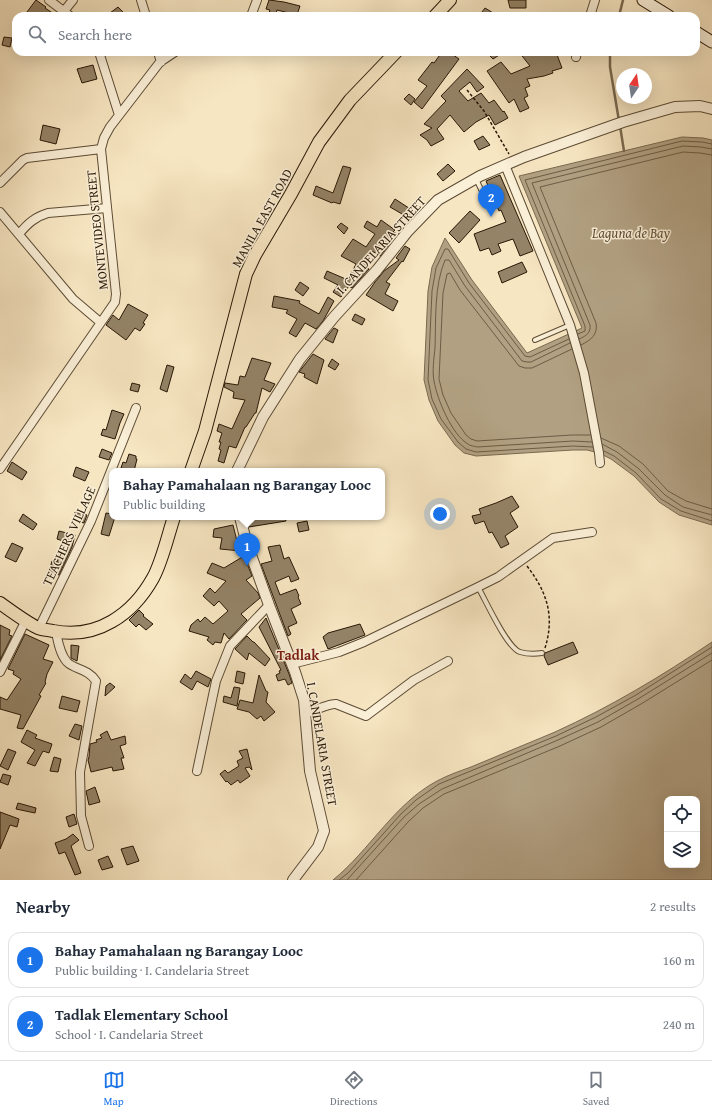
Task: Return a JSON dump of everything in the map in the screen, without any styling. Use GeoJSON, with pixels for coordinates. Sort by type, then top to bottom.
{"type":"FeatureCollection","features":[{"type":"Feature","properties":{"kind":"main road"},"geometry":{"type":"LineString","coordinates":[[439,12],[450,0]]}},
{"type":"Feature","properties":{"kind":"main road"},"geometry":{"type":"LineString","coordinates":[[643,0],[662,12]]}},
{"type":"Feature","properties":{"kind":"main road"},"geometry":{"type":"LineString","coordinates":[[700,34],[712,42]]}},
{"type":"Feature","properties":{"kind":"main road","name":"MANILA EAST ROAD"},"geometry":{"type":"LineString","coordinates":[[192,468],[205,430],[246,274],[255,255],[291,194],[319,142],[350,100],[392,56]]}},
{"type":"Feature","properties":{"kind":"main road"},"geometry":{"type":"LineString","coordinates":[[0,603],[39,628],[56,632],[87,632],[112,622],[131,609],[143,594],[154,576],[173,520]]}},
{"type":"Feature","properties":{"kind":"street"},"geometry":{"type":"LineString","coordinates":[[49,0],[64,12]]}},
{"type":"Feature","properties":{"kind":"street"},"geometry":{"type":"LineString","coordinates":[[68,12],[73,0]]}},
{"type":"Feature","properties":{"kind":"street"},"geometry":{"type":"LineString","coordinates":[[141,0],[145,12]]}},
{"type":"Feature","properties":{"kind":"street"},"geometry":{"type":"LineString","coordinates":[[252,12],[257,0]]}},
{"type":"Feature","properties":{"kind":"street"},"geometry":{"type":"LineString","coordinates":[[591,12],[595,0]]}},
{"type":"Feature","properties":{"kind":"street"},"geometry":{"type":"LineString","coordinates":[[100,56],[119,115]]}},
{"type":"Feature","properties":{"kind":"street"},"geometry":{"type":"LineString","coordinates":[[159,56],[161,62]]}},
{"type":"Feature","properties":{"kind":"street","name":"MONTEVIDEO STREET"},"geometry":{"type":"LineString","coordinates":[[0,469],[115,302],[116,294],[102,149],[104,138],[119,115],[161,62],[169,56]]}},
{"type":"Feature","properties":{"kind":"street","name":"I. CANDELARIA STREET"},"geometry":{"type":"LineString","coordinates":[[238,468],[263,417],[300,359],[334,316],[377,270],[408,231],[438,200],[476,178],[510,163],[623,122],[674,107],[700,106],[712,109]]}},
{"type":"Feature","properties":{"kind":"street"},"geometry":{"type":"LineString","coordinates":[[0,183],[23,160],[27,158],[102,149]]}},
{"type":"Feature","properties":{"kind":"street"},"geometry":{"type":"LineString","coordinates":[[510,163],[570,325],[584,373],[600,463]]}},
{"type":"Feature","properties":{"kind":"street"},"geometry":{"type":"LineString","coordinates":[[19,234],[31,220],[48,213],[107,208]]}},
{"type":"Feature","properties":{"kind":"street"},"geometry":{"type":"LineString","coordinates":[[0,212],[73,298],[100,322]]}},
{"type":"Feature","properties":{"kind":"street","name":"TEACHERS VILLAGE"},"geometry":{"type":"LineString","coordinates":[[112,468],[136,408]]}},
{"type":"Feature","properties":{"kind":"street","name":"TEACHERS VILLAGE"},"geometry":{"type":"LineString","coordinates":[[39,628],[91,521],[109,476]]}},
{"type":"Feature","properties":{"kind":"street","name":"I. CANDELARIA STREET"},"geometry":{"type":"LineString","coordinates":[[241,520],[246,541],[304,700],[310,771],[324,831],[318,847],[293,880]]}},
{"type":"Feature","properties":{"kind":"street"},"geometry":{"type":"LineString","coordinates":[[292,664],[339,652],[364,642],[478,587],[498,577],[553,538],[592,532]]}},
{"type":"Feature","properties":{"kind":"street"},"geometry":{"type":"LineString","coordinates":[[197,771],[216,681],[230,646],[269,605]]}},
{"type":"Feature","properties":{"kind":"street"},"geometry":{"type":"LineString","coordinates":[[0,672],[26,620]]}},
{"type":"Feature","properties":{"kind":"street"},"geometry":{"type":"LineString","coordinates":[[56,632],[59,648],[68,662],[92,674],[96,681],[80,772],[81,816],[89,846]]}},
{"type":"Feature","properties":{"kind":"street"},"geometry":{"type":"LineString","coordinates":[[305,714],[331,704],[336,704],[366,716],[414,680],[448,660]]}},
{"type":"Feature","properties":{"kind":"lane"},"geometry":{"type":"LineString","coordinates":[[476,178],[488,204]]}},
{"type":"Feature","properties":{"kind":"lane"},"geometry":{"type":"LineString","coordinates":[[535,340],[570,325]]}},
{"type":"Feature","properties":{"kind":"lane"},"geometry":{"type":"LineString","coordinates":[[478,587],[507,641],[519,652],[536,654],[542,653]]}},
{"type":"Feature","properties":{"kind":"path"},"geometry":{"type":"LineString","coordinates":[[467,90],[484,111],[510,163]]}},
{"type":"Feature","properties":{"kind":"path"},"geometry":{"type":"LineString","coordinates":[[522,560],[537,579],[547,599],[550,615],[545,647],[542,653]]}},
{"type":"Feature","properties":{"kind":"water","name":"Laguna de Bay"},"geometry":{"type":"Polygon","coordinates":[[[682,137],[712,140],[712,525],[679,515],[659,502],[634,476],[611,459],[599,453],[587,450],[573,450],[476,456],[464,453],[455,445],[438,421],[429,400],[424,380],[428,291],[432,267],[445,238],[472,280],[527,353],[582,328],[519,176],[682,137]]]}},
{"type":"Feature","properties":{"kind":"water"},"geometry":{"type":"Polygon","coordinates":[[[712,642],[712,880],[333,880],[359,855],[408,802],[437,781],[575,722],[655,679],[712,642]]]}},
{"type":"Feature","properties":{"kind":"building"},"geometry":{"type":"Polygon","coordinates":[[[36,0],[51,12],[27,12],[36,0]]]}},
{"type":"Feature","properties":{"kind":"building"},"geometry":{"type":"Polygon","coordinates":[[[269,0],[300,6],[298,12],[285,12],[277,10],[276,12],[269,12],[270,10],[266,9],[269,0]]]}},
{"type":"Feature","properties":{"kind":"building"},"geometry":{"type":"Polygon","coordinates":[[[508,0],[526,0],[526,8],[510,8],[508,0]]]}},
{"type":"Feature","properties":{"kind":"building"},"geometry":{"type":"Polygon","coordinates":[[[118,7],[123,12],[111,12],[118,7]]]}},
{"type":"Feature","properties":{"kind":"building"},"geometry":{"type":"Polygon","coordinates":[[[485,8],[492,12],[482,12],[485,8]]]}},
{"type":"Feature","properties":{"kind":"building"},"geometry":{"type":"Polygon","coordinates":[[[4,37],[12,38],[10,47],[2,45],[4,37]]]}},
{"type":"Feature","properties":{"kind":"building"},"geometry":{"type":"Polygon","coordinates":[[[439,56],[455,56],[459,59],[422,109],[414,102],[427,86],[418,80],[432,62],[434,63],[439,56]]]}},
{"type":"Feature","properties":{"kind":"building"},"geometry":{"type":"Polygon","coordinates":[[[490,56],[498,56],[493,59],[490,56]]]}},
{"type":"Feature","properties":{"kind":"building"},"geometry":{"type":"Polygon","coordinates":[[[522,56],[558,56],[562,68],[552,71],[553,73],[544,76],[527,79],[530,86],[525,88],[528,96],[524,98],[529,108],[520,112],[514,99],[509,103],[487,71],[501,62],[511,74],[530,66],[522,56]]]}},
{"type":"Feature","properties":{"kind":"building"},"geometry":{"type":"Polygon","coordinates":[[[93,65],[97,79],[82,83],[77,69],[93,65]]]}},
{"type":"Feature","properties":{"kind":"building"},"geometry":{"type":"Polygon","coordinates":[[[467,69],[484,87],[477,92],[470,82],[459,91],[468,101],[481,93],[489,103],[494,100],[508,118],[495,125],[489,115],[476,122],[464,132],[450,115],[437,129],[444,139],[431,146],[427,140],[420,135],[432,128],[424,124],[446,101],[441,96],[467,69]]]}},
{"type":"Feature","properties":{"kind":"building"},"geometry":{"type":"Polygon","coordinates":[[[409,94],[415,99],[411,105],[404,99],[409,94]]]}},
{"type":"Feature","properties":{"kind":"building"},"geometry":{"type":"Polygon","coordinates":[[[43,125],[60,129],[56,144],[40,140],[43,125]]]}},
{"type":"Feature","properties":{"kind":"building"},"geometry":{"type":"Polygon","coordinates":[[[483,136],[490,145],[479,150],[474,141],[483,136]]]}},
{"type":"Feature","properties":{"kind":"building"},"geometry":{"type":"Polygon","coordinates":[[[448,164],[455,171],[443,181],[437,174],[448,164]]]}},
{"type":"Feature","properties":{"kind":"building"},"geometry":{"type":"Polygon","coordinates":[[[343,166],[351,168],[340,204],[332,203],[313,195],[316,186],[333,193],[343,166]]]}},
{"type":"Feature","properties":{"kind":"building"},"geometry":{"type":"Polygon","coordinates":[[[500,175],[533,251],[520,256],[513,239],[498,244],[501,251],[492,255],[489,248],[480,251],[474,234],[506,222],[501,210],[499,211],[486,181],[500,175]]]}},
{"type":"Feature","properties":{"kind":"building"},"geometry":{"type":"Polygon","coordinates":[[[395,199],[415,212],[409,218],[390,207],[395,199]]]}},
{"type":"Feature","properties":{"kind":"building"},"geometry":{"type":"Polygon","coordinates":[[[470,211],[480,220],[459,243],[449,233],[470,211]]]}},
{"type":"Feature","properties":{"kind":"building"},"geometry":{"type":"Polygon","coordinates":[[[381,220],[395,230],[393,232],[397,234],[380,256],[372,251],[365,267],[369,269],[352,288],[349,286],[341,297],[333,292],[338,285],[324,278],[327,271],[348,280],[356,264],[341,256],[353,239],[366,247],[375,234],[364,227],[367,221],[377,227],[381,220]]]}},
{"type":"Feature","properties":{"kind":"building"},"geometry":{"type":"Polygon","coordinates":[[[341,223],[348,228],[344,234],[337,227],[341,223]]]}},
{"type":"Feature","properties":{"kind":"building"},"geometry":{"type":"Polygon","coordinates":[[[405,246],[410,249],[403,262],[402,261],[386,282],[390,284],[385,294],[398,301],[393,311],[366,295],[384,271],[399,260],[396,258],[405,246]]]}},
{"type":"Feature","properties":{"kind":"building"},"geometry":{"type":"Polygon","coordinates":[[[522,262],[527,272],[502,283],[498,272],[522,262]]]}},
{"type":"Feature","properties":{"kind":"building"},"geometry":{"type":"Polygon","coordinates":[[[300,282],[309,288],[303,296],[295,290],[300,282]]]}},
{"type":"Feature","properties":{"kind":"building"},"geometry":{"type":"Polygon","coordinates":[[[274,296],[300,301],[299,303],[319,314],[328,297],[334,301],[323,321],[316,329],[305,323],[296,337],[289,333],[297,319],[286,313],[288,310],[272,307],[274,296]]]}},
{"type":"Feature","properties":{"kind":"building"},"geometry":{"type":"Polygon","coordinates":[[[128,304],[148,315],[143,323],[145,324],[140,331],[135,328],[126,340],[106,325],[113,315],[119,320],[128,304]]]}},
{"type":"Feature","properties":{"kind":"building"},"geometry":{"type":"Polygon","coordinates":[[[355,314],[365,319],[362,325],[352,320],[355,314]]]}},
{"type":"Feature","properties":{"kind":"building"},"geometry":{"type":"Polygon","coordinates":[[[334,328],[338,330],[333,343],[325,339],[334,328]]]}},
{"type":"Feature","properties":{"kind":"building"},"geometry":{"type":"Polygon","coordinates":[[[313,354],[324,360],[317,384],[304,377],[305,374],[299,372],[313,354]]]}},
{"type":"Feature","properties":{"kind":"building"},"geometry":{"type":"Polygon","coordinates":[[[252,358],[271,363],[264,380],[275,384],[270,392],[262,388],[256,413],[245,427],[236,448],[229,446],[224,463],[218,461],[221,450],[219,449],[221,442],[219,442],[222,433],[217,431],[219,424],[232,429],[245,400],[233,398],[234,392],[224,387],[225,383],[238,385],[240,376],[245,377],[252,358]]]}},
{"type":"Feature","properties":{"kind":"building"},"geometry":{"type":"Polygon","coordinates":[[[332,359],[339,364],[335,370],[328,366],[332,359]]]}},
{"type":"Feature","properties":{"kind":"building"},"geometry":{"type":"Polygon","coordinates":[[[167,365],[174,367],[167,392],[160,389],[167,365]]]}},
{"type":"Feature","properties":{"kind":"building"},"geometry":{"type":"Polygon","coordinates":[[[132,383],[140,385],[138,392],[130,390],[132,383]]]}},
{"type":"Feature","properties":{"kind":"building"},"geometry":{"type":"Polygon","coordinates":[[[112,410],[124,414],[115,439],[101,435],[103,429],[106,430],[112,410]]]}},
{"type":"Feature","properties":{"kind":"building"},"geometry":{"type":"Polygon","coordinates":[[[102,449],[112,453],[109,460],[99,457],[102,449]]]}},
{"type":"Feature","properties":{"kind":"building"},"geometry":{"type":"Polygon","coordinates":[[[129,454],[136,456],[137,459],[135,468],[121,468],[123,462],[126,463],[129,454]]]}},
{"type":"Feature","properties":{"kind":"building"},"geometry":{"type":"Polygon","coordinates":[[[12,462],[27,472],[22,480],[7,471],[12,462]]]}},
{"type":"Feature","properties":{"kind":"building"},"geometry":{"type":"Polygon","coordinates":[[[76,467],[89,472],[85,481],[73,476],[76,467]]]}},
{"type":"Feature","properties":{"kind":"building"},"geometry":{"type":"Polygon","coordinates":[[[512,496],[519,507],[510,513],[518,527],[505,536],[509,544],[501,548],[492,532],[489,533],[484,521],[475,524],[472,516],[481,514],[479,509],[512,496]]]}},
{"type":"Feature","properties":{"kind":"building"},"geometry":{"type":"Polygon","coordinates":[[[75,512],[87,515],[84,523],[73,520],[75,512]]]}},
{"type":"Feature","properties":{"kind":"building"},"geometry":{"type":"Polygon","coordinates":[[[106,513],[109,514],[109,520],[114,520],[109,536],[101,534],[106,513]]]}},
{"type":"Feature","properties":{"kind":"building"},"geometry":{"type":"Polygon","coordinates":[[[23,514],[37,524],[33,530],[19,521],[23,514]]]}},
{"type":"Feature","properties":{"kind":"building"},"geometry":{"type":"Polygon","coordinates":[[[248,520],[286,521],[249,527],[248,520]]]}},
{"type":"Feature","properties":{"kind":"building"},"geometry":{"type":"Polygon","coordinates":[[[307,521],[309,530],[299,532],[297,523],[307,521]]]}},
{"type":"Feature","properties":{"kind":"building"},"geometry":{"type":"Polygon","coordinates":[[[233,525],[237,541],[239,541],[242,548],[241,551],[220,549],[222,538],[213,537],[214,529],[233,525]]]}},
{"type":"Feature","properties":{"kind":"building"},"geometry":{"type":"Polygon","coordinates":[[[59,531],[75,535],[72,547],[59,575],[49,572],[52,561],[57,562],[63,541],[57,539],[59,531]]]}},
{"type":"Feature","properties":{"kind":"building"},"geometry":{"type":"Polygon","coordinates":[[[12,543],[23,548],[16,562],[5,557],[12,543]]]}},
{"type":"Feature","properties":{"kind":"building"},"geometry":{"type":"Polygon","coordinates":[[[280,545],[284,559],[289,557],[299,579],[291,582],[289,576],[275,582],[280,595],[296,589],[301,604],[291,609],[297,623],[288,627],[291,634],[288,636],[261,564],[272,561],[268,547],[280,545]]]}},
{"type":"Feature","properties":{"kind":"building"},"geometry":{"type":"Polygon","coordinates":[[[244,556],[252,576],[246,580],[258,593],[260,598],[241,614],[247,620],[229,639],[224,633],[221,643],[215,642],[213,645],[207,640],[209,637],[189,631],[191,625],[198,619],[200,622],[205,617],[213,624],[228,611],[219,601],[214,606],[203,596],[210,588],[215,593],[226,581],[207,573],[212,563],[224,568],[244,556]]]}},
{"type":"Feature","properties":{"kind":"building"},"geometry":{"type":"Polygon","coordinates":[[[139,610],[144,615],[143,616],[153,624],[146,630],[139,624],[136,627],[129,620],[139,610]]]}},
{"type":"Feature","properties":{"kind":"building"},"geometry":{"type":"Polygon","coordinates":[[[266,618],[292,683],[288,685],[285,679],[278,681],[276,675],[280,673],[279,671],[281,670],[259,627],[266,618]]]}},
{"type":"Feature","properties":{"kind":"building"},"geometry":{"type":"Polygon","coordinates":[[[360,624],[365,635],[328,649],[323,637],[328,633],[360,624]]]}},
{"type":"Feature","properties":{"kind":"building"},"geometry":{"type":"Polygon","coordinates":[[[0,625],[10,630],[9,635],[12,636],[0,660],[0,625]]]}},
{"type":"Feature","properties":{"kind":"building"},"geometry":{"type":"Polygon","coordinates":[[[25,634],[49,645],[43,659],[53,662],[47,674],[46,683],[39,695],[41,696],[23,729],[17,728],[21,715],[0,709],[0,697],[7,700],[21,679],[13,674],[14,671],[8,669],[25,634]]]}},
{"type":"Feature","properties":{"kind":"building"},"geometry":{"type":"Polygon","coordinates":[[[247,636],[270,659],[265,666],[249,653],[247,660],[235,649],[247,636]]]}},
{"type":"Feature","properties":{"kind":"building"},"geometry":{"type":"Polygon","coordinates":[[[573,642],[578,653],[548,665],[544,656],[545,653],[573,642]]]}},
{"type":"Feature","properties":{"kind":"building"},"geometry":{"type":"Polygon","coordinates":[[[71,645],[79,646],[77,661],[71,658],[71,645]]]}},
{"type":"Feature","properties":{"kind":"building"},"geometry":{"type":"Polygon","coordinates":[[[196,671],[211,679],[208,687],[197,681],[192,690],[180,682],[185,674],[191,679],[196,671]]]}},
{"type":"Feature","properties":{"kind":"building"},"geometry":{"type":"Polygon","coordinates":[[[237,671],[245,673],[243,684],[235,682],[237,671]]]}},
{"type":"Feature","properties":{"kind":"building"},"geometry":{"type":"Polygon","coordinates":[[[259,675],[266,691],[268,692],[266,702],[275,712],[264,721],[261,716],[257,719],[249,712],[237,709],[240,700],[253,703],[259,675]]]}},
{"type":"Feature","properties":{"kind":"building"},"geometry":{"type":"Polygon","coordinates":[[[110,683],[115,687],[105,696],[106,686],[110,683]]]}},
{"type":"Feature","properties":{"kind":"building"},"geometry":{"type":"Polygon","coordinates":[[[234,687],[240,688],[237,706],[223,702],[224,696],[231,698],[234,687]]]}},
{"type":"Feature","properties":{"kind":"building"},"geometry":{"type":"Polygon","coordinates":[[[62,696],[80,701],[77,712],[59,708],[62,696]]]}},
{"type":"Feature","properties":{"kind":"building"},"geometry":{"type":"Polygon","coordinates":[[[75,724],[82,726],[79,740],[69,736],[75,724]]]}},
{"type":"Feature","properties":{"kind":"building"},"geometry":{"type":"Polygon","coordinates":[[[27,730],[37,735],[35,738],[52,744],[49,753],[43,751],[35,766],[27,763],[35,750],[21,742],[27,730]]]}},
{"type":"Feature","properties":{"kind":"building"},"geometry":{"type":"Polygon","coordinates":[[[107,731],[111,740],[125,736],[126,744],[120,746],[124,758],[121,758],[124,769],[113,771],[112,767],[91,772],[88,760],[90,744],[97,742],[96,740],[102,738],[100,735],[107,731]]]}},
{"type":"Feature","properties":{"kind":"building"},"geometry":{"type":"Polygon","coordinates":[[[8,749],[16,752],[8,770],[0,766],[8,749]]]}},
{"type":"Feature","properties":{"kind":"building"},"geometry":{"type":"Polygon","coordinates":[[[247,749],[252,770],[249,767],[245,768],[250,776],[240,783],[238,780],[231,785],[227,781],[226,782],[220,774],[225,770],[228,773],[239,766],[237,761],[243,758],[239,751],[247,749]]]}},
{"type":"Feature","properties":{"kind":"building"},"geometry":{"type":"Polygon","coordinates":[[[54,757],[61,759],[58,772],[50,771],[54,757]]]}},
{"type":"Feature","properties":{"kind":"building"},"geometry":{"type":"Polygon","coordinates":[[[3,774],[11,776],[8,785],[0,782],[3,774]]]}},
{"type":"Feature","properties":{"kind":"building"},"geometry":{"type":"Polygon","coordinates":[[[95,787],[100,802],[89,805],[86,791],[95,787]]]}},
{"type":"Feature","properties":{"kind":"building"},"geometry":{"type":"Polygon","coordinates":[[[18,803],[36,808],[35,813],[16,809],[18,803]]]}},
{"type":"Feature","properties":{"kind":"building"},"geometry":{"type":"Polygon","coordinates":[[[0,812],[19,819],[17,827],[10,825],[0,849],[0,812]]]}},
{"type":"Feature","properties":{"kind":"building"},"geometry":{"type":"Polygon","coordinates":[[[74,814],[77,824],[69,827],[66,817],[74,814]]]}},
{"type":"Feature","properties":{"kind":"building"},"geometry":{"type":"Polygon","coordinates":[[[73,834],[79,840],[71,846],[81,873],[75,875],[65,852],[59,854],[55,843],[66,839],[73,834]]]}},
{"type":"Feature","properties":{"kind":"building"},"geometry":{"type":"Polygon","coordinates":[[[133,846],[139,861],[127,865],[121,849],[133,846]]]}},
{"type":"Feature","properties":{"kind":"building"},"geometry":{"type":"Polygon","coordinates":[[[108,856],[113,867],[102,870],[98,860],[108,856]]]}},
{"type":"Feature","properties":{"kind":"waterway"},"geometry":{"type":"LineString","coordinates":[[620,12],[623,0]]}},
{"type":"Feature","properties":{"kind":"waterway"},"geometry":{"type":"LineString","coordinates":[[610,56],[610,67],[619,121]]}},
{"type":"Feature","properties":{"kind":"waterway"},"geometry":{"type":"LineString","coordinates":[[620,126],[624,151]]}},
{"type":"Feature","properties":{"kind":"place","name":"Tadlak Elementary School"},"geometry":{"type":"Point","coordinates":[491,217]}},
{"type":"Feature","properties":{"kind":"place","name":"Bahay Pamahalaan ng Barangay Looc"},"geometry":{"type":"Point","coordinates":[247,566]}},
{"type":"Feature","properties":{"kind":"district","name":"Tadlak"},"geometry":{"type":"Point","coordinates":[298,655]}}]}
